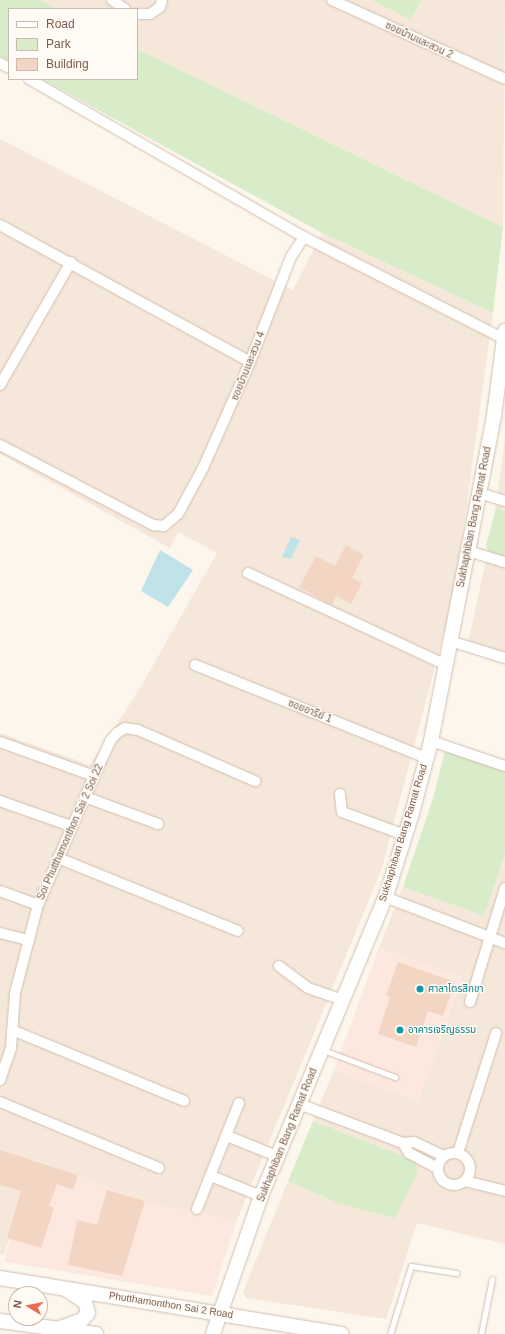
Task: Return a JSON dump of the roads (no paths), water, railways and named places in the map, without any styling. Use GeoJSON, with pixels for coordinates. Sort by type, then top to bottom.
{"type":"FeatureCollection","features":[{"type":"Feature","properties":{"kind":"street"},"geometry":{"type":"LineString","coordinates":[[112,0],[124,8]]}},
{"type":"Feature","properties":{"kind":"street"},"geometry":{"type":"LineString","coordinates":[[138,14],[150,14],[160,7],[162,0]]}},
{"type":"Feature","properties":{"kind":"street","name":"ซอยบ้านและสวน 2"},"geometry":{"type":"LineString","coordinates":[[332,0],[505,79]]}},
{"type":"Feature","properties":{"kind":"street"},"geometry":{"type":"LineString","coordinates":[[31,80],[304,236],[505,335]]}},
{"type":"Feature","properties":{"kind":"street"},"geometry":{"type":"LineString","coordinates":[[0,225],[71,262],[250,362]]}},
{"type":"Feature","properties":{"kind":"street","name":"ซอยบ้านและสวน 4"},"geometry":{"type":"LineString","coordinates":[[0,445],[153,525],[164,526],[178,514],[203,468],[250,362],[291,257],[304,236]]}},
{"type":"Feature","properties":{"kind":"street"},"geometry":{"type":"LineString","coordinates":[[0,385],[71,262]]}},
{"type":"Feature","properties":{"kind":"street","name":"Sukhaphiban Bang Ramat Road"},"geometry":{"type":"LineString","coordinates":[[213,1334],[261,1196],[385,897],[405,835],[431,741],[494,416],[505,335]]}},
{"type":"Feature","properties":{"kind":"street"},"geometry":{"type":"LineString","coordinates":[[479,493],[505,501]]}},
{"type":"Feature","properties":{"kind":"street"},"geometry":{"type":"LineString","coordinates":[[468,551],[505,562]]}},
{"type":"Feature","properties":{"kind":"street"},"geometry":{"type":"LineString","coordinates":[[248,573],[446,665]]}},
{"type":"Feature","properties":{"kind":"street"},"geometry":{"type":"LineString","coordinates":[[450,642],[505,658]]}},
{"type":"Feature","properties":{"kind":"street","name":"ซอยอารีย์ 1"},"geometry":{"type":"LineString","coordinates":[[195,665],[426,758]]}},
{"type":"Feature","properties":{"kind":"street","name":"Soi Phutthamonthon Sai 2 Soi 22"},"geometry":{"type":"LineString","coordinates":[[0,1080],[11,1048],[15,993],[38,905],[110,741],[125,728],[138,730],[255,781]]}},
{"type":"Feature","properties":{"kind":"street"},"geometry":{"type":"LineString","coordinates":[[431,741],[505,766]]}},
{"type":"Feature","properties":{"kind":"street"},"geometry":{"type":"LineString","coordinates":[[0,742],[94,776]]}},
{"type":"Feature","properties":{"kind":"street"},"geometry":{"type":"LineString","coordinates":[[340,794],[342,812],[405,835]]}},
{"type":"Feature","properties":{"kind":"street"},"geometry":{"type":"LineString","coordinates":[[85,797],[158,824]]}},
{"type":"Feature","properties":{"kind":"street"},"geometry":{"type":"LineString","coordinates":[[0,801],[72,826]]}},
{"type":"Feature","properties":{"kind":"street"},"geometry":{"type":"LineString","coordinates":[[58,858],[238,931]]}},
{"type":"Feature","properties":{"kind":"street"},"geometry":{"type":"LineString","coordinates":[[470,1002],[505,888]]}},
{"type":"Feature","properties":{"kind":"street"},"geometry":{"type":"LineString","coordinates":[[0,891],[38,905]]}},
{"type":"Feature","properties":{"kind":"street"},"geometry":{"type":"LineString","coordinates":[[385,897],[505,943]]}},
{"type":"Feature","properties":{"kind":"street"},"geometry":{"type":"LineString","coordinates":[[0,933],[29,940]]}},
{"type":"Feature","properties":{"kind":"street"},"geometry":{"type":"LineString","coordinates":[[279,966],[308,988],[342,1000]]}},
{"type":"Feature","properties":{"kind":"street"},"geometry":{"type":"LineString","coordinates":[[12,1030],[184,1101]]}},
{"type":"Feature","properties":{"kind":"street"},"geometry":{"type":"LineString","coordinates":[[458,1153],[496,1033]]}},
{"type":"Feature","properties":{"kind":"street"},"geometry":{"type":"LineString","coordinates":[[0,1102],[159,1168]]}},
{"type":"Feature","properties":{"kind":"street"},"geometry":{"type":"LineString","coordinates":[[197,1209],[239,1103]]}},
{"type":"Feature","properties":{"kind":"street"},"geometry":{"type":"LineString","coordinates":[[299,1104],[403,1143],[414,1142],[444,1156],[458,1153]]}},
{"type":"Feature","properties":{"kind":"street"},"geometry":{"type":"LineString","coordinates":[[227,1136],[277,1156]]}},
{"type":"Feature","properties":{"kind":"street"},"geometry":{"type":"LineString","coordinates":[[403,1143],[409,1153],[437,1168]]}},
{"type":"Feature","properties":{"kind":"street"},"geometry":{"type":"LineString","coordinates":[[444,1156],[437,1168],[439,1178],[447,1184],[456,1186],[465,1181],[470,1171],[469,1165],[458,1153]]}},
{"type":"Feature","properties":{"kind":"street"},"geometry":{"type":"LineString","coordinates":[[211,1176],[261,1196]]}},
{"type":"Feature","properties":{"kind":"street"},"geometry":{"type":"LineString","coordinates":[[465,1181],[505,1191]]}},
{"type":"Feature","properties":{"kind":"street","name":"Phutthamonthon Sai 2 Road"},"geometry":{"type":"LineString","coordinates":[[0,1278],[221,1312],[341,1334]]}},
{"type":"Feature","properties":{"kind":"street"},"geometry":{"type":"LineString","coordinates":[[59,1328],[82,1320],[88,1313],[84,1302],[64,1288]]}},
{"type":"Feature","properties":{"kind":"street"},"geometry":{"type":"LineString","coordinates":[[0,1321],[31,1330],[59,1328],[96,1334]]}},
{"type":"Feature","properties":{"kind":"lane"},"geometry":{"type":"LineString","coordinates":[[322,1050],[395,1077]]}},
{"type":"Feature","properties":{"kind":"lane"},"geometry":{"type":"LineString","coordinates":[[390,1334],[411,1266],[456,1273]]}},
{"type":"Feature","properties":{"kind":"lane"},"geometry":{"type":"LineString","coordinates":[[481,1334],[492,1279]]}},
{"type":"Feature","properties":{"kind":"water"},"geometry":{"type":"Polygon","coordinates":[[[291,537],[300,540],[291,559],[282,557],[291,537]]]}},
{"type":"Feature","properties":{"kind":"water"},"geometry":{"type":"Polygon","coordinates":[[[160,550],[193,570],[168,607],[141,591],[160,550]]]}},
{"type":"Feature","properties":{"kind":"place","name":"ศาลาไตรสิกขา"},"geometry":{"type":"Point","coordinates":[420,989]}},
{"type":"Feature","properties":{"kind":"place","name":"อาคารเจริญธรรม"},"geometry":{"type":"Point","coordinates":[400,1030]}}]}
